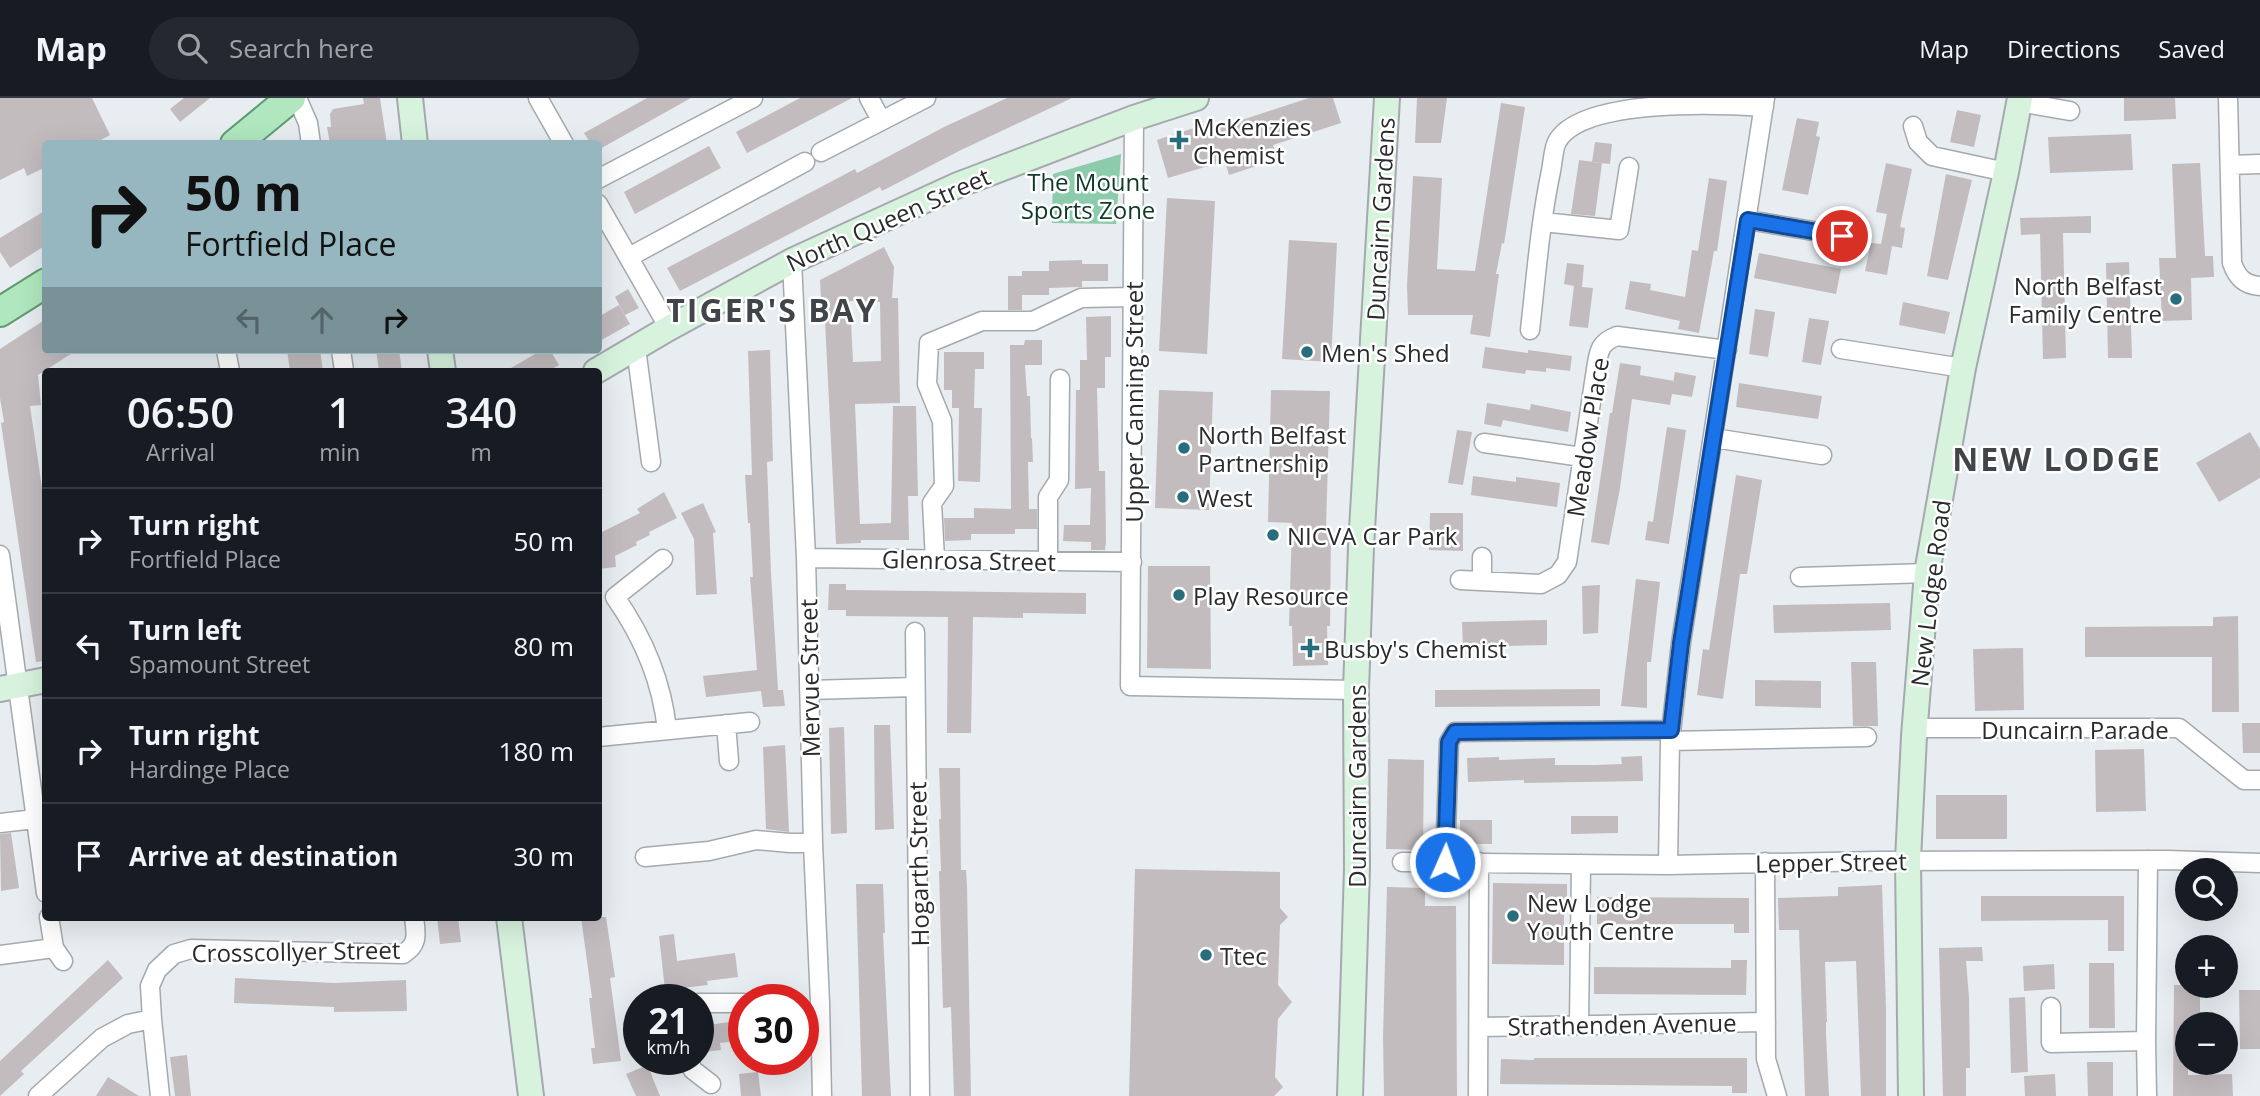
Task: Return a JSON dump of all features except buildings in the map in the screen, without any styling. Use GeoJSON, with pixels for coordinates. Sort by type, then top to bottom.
{"type":"FeatureCollection","features":[{"type":"Feature","properties":{"kind":"main road"},"geometry":{"type":"LineString","coordinates":[[240,140],[291,98]]}},
{"type":"Feature","properties":{"kind":"main road"},"geometry":{"type":"LineString","coordinates":[[0,312],[42,286]]}},
{"type":"Feature","properties":{"kind":"street"},"geometry":{"type":"LineString","coordinates":[[297,98],[308,123],[310,140]]}},
{"type":"Feature","properties":{"kind":"street"},"geometry":{"type":"LineString","coordinates":[[410,98],[415,140]]}},
{"type":"Feature","properties":{"kind":"street"},"geometry":{"type":"LineString","coordinates":[[538,98],[562,140]]}},
{"type":"Feature","properties":{"kind":"street"},"geometry":{"type":"LineString","coordinates":[[602,177],[753,98]]}},
{"type":"Feature","properties":{"kind":"street"},"geometry":{"type":"LineString","coordinates":[[869,98],[881,120]]}},
{"type":"Feature","properties":{"kind":"street"},"geometry":{"type":"LineString","coordinates":[[821,152],[926,98]]}},
{"type":"Feature","properties":{"kind":"street","name":"North Queen Street"},"geometry":{"type":"LineString","coordinates":[[601,368],[792,261],[958,185],[1134,118],[1196,98]]}},
{"type":"Feature","properties":{"kind":"street"},"geometry":{"type":"LineString","coordinates":[[2228,98],[2232,262],[2237,277],[2251,285],[2260,286]]}},
{"type":"Feature","properties":{"kind":"street"},"geometry":{"type":"LineString","coordinates":[[2019,100],[2070,111]]}},
{"type":"Feature","properties":{"kind":"street","name":"New Lodge Road"},"geometry":{"type":"LineString","coordinates":[[1910,1096],[1908,860],[1927,573],[1963,368],[2019,100]]}},
{"type":"Feature","properties":{"kind":"street"},"geometry":{"type":"LineString","coordinates":[[1530,330],[1543,222],[1558,140],[1574,125],[1601,115],[1637,109],[1765,103],[1681,643],[1670,736],[1668,865]]}},
{"type":"Feature","properties":{"kind":"street","name":"Duncairn Gardens"},"geometry":{"type":"LineString","coordinates":[[1350,1096],[1357,869],[1356,690],[1382,104]]}},
{"type":"Feature","properties":{"kind":"street","name":"Upper Canning Street"},"geometry":{"type":"LineString","coordinates":[[1134,118],[1130,686],[1356,690]]}},
{"type":"Feature","properties":{"kind":"street"},"geometry":{"type":"LineString","coordinates":[[1913,126],[1918,142],[1932,156],[2006,172]]}},
{"type":"Feature","properties":{"kind":"street"},"geometry":{"type":"LineString","coordinates":[[629,257],[805,162]]}},
{"type":"Feature","properties":{"kind":"street"},"geometry":{"type":"LineString","coordinates":[[2230,165],[2260,164]]}},
{"type":"Feature","properties":{"kind":"street"},"geometry":{"type":"LineString","coordinates":[[1543,222],[1619,230],[1629,167]]}},
{"type":"Feature","properties":{"kind":"street"},"geometry":{"type":"LineString","coordinates":[[602,211],[669,328]]}},
{"type":"Feature","properties":{"kind":"street"},"geometry":{"type":"LineString","coordinates":[[1748,220],[1861,239]]}},
{"type":"Feature","properties":{"kind":"street","name":"Mervue Street"},"geometry":{"type":"LineString","coordinates":[[792,261],[810,690],[812,984]]}},
{"type":"Feature","properties":{"kind":"street"},"geometry":{"type":"LineString","coordinates":[[935,559],[932,503],[944,486],[943,447],[942,421],[927,384],[929,343],[982,321],[1033,321],[1081,298],[1133,297]]}},
{"type":"Feature","properties":{"kind":"street","name":"Meadow Place"},"geometry":{"type":"LineString","coordinates":[[1460,580],[1541,584],[1558,575],[1567,562],[1600,348],[1607,340],[1617,336],[1727,350]]}},
{"type":"Feature","properties":{"kind":"street"},"geometry":{"type":"LineString","coordinates":[[636,348],[651,462]]}},
{"type":"Feature","properties":{"kind":"street"},"geometry":{"type":"LineString","coordinates":[[1841,349],[1963,368]]}},
{"type":"Feature","properties":{"kind":"street"},"geometry":{"type":"LineString","coordinates":[[1048,561],[1048,497],[1059,480],[1060,379]]}},
{"type":"Feature","properties":{"kind":"street"},"geometry":{"type":"LineString","coordinates":[[1714,438],[1822,455]]}},
{"type":"Feature","properties":{"kind":"street"},"geometry":{"type":"LineString","coordinates":[[1484,443],[1582,457]]}},
{"type":"Feature","properties":{"kind":"street"},"geometry":{"type":"LineString","coordinates":[[0,555],[9,688],[42,866]]}},
{"type":"Feature","properties":{"kind":"street"},"geometry":{"type":"LineString","coordinates":[[1482,557],[1482,581]]}},
{"type":"Feature","properties":{"kind":"street","name":"Glenrosa Street"},"geometry":{"type":"LineString","coordinates":[[806,558],[1132,562]]}},
{"type":"Feature","properties":{"kind":"street"},"geometry":{"type":"LineString","coordinates":[[663,559],[615,597],[633,622],[656,676],[667,730]]}},
{"type":"Feature","properties":{"kind":"street"},"geometry":{"type":"LineString","coordinates":[[1800,576],[1927,573]]}},
{"type":"Feature","properties":{"kind":"street","name":"Hogarth Street"},"geometry":{"type":"LineString","coordinates":[[915,632],[920,1096]]}},
{"type":"Feature","properties":{"kind":"street"},"geometry":{"type":"LineString","coordinates":[[9,688],[42,681]]}},
{"type":"Feature","properties":{"kind":"street"},"geometry":{"type":"LineString","coordinates":[[810,690],[915,687]]}},
{"type":"Feature","properties":{"kind":"street"},"geometry":{"type":"LineString","coordinates":[[602,737],[750,722]]}},
{"type":"Feature","properties":{"kind":"street"},"geometry":{"type":"LineString","coordinates":[[726,724],[729,761]]}},
{"type":"Feature","properties":{"kind":"street","name":"Duncairn Parade"},"geometry":{"type":"LineString","coordinates":[[1915,728],[2179,727],[2244,780],[2260,780]]}},
{"type":"Feature","properties":{"kind":"street"},"geometry":{"type":"LineString","coordinates":[[1445,862],[1449,742],[1455,732],[1867,737]]}},
{"type":"Feature","properties":{"kind":"street"},"geometry":{"type":"LineString","coordinates":[[0,823],[35,818]]}},
{"type":"Feature","properties":{"kind":"street"},"geometry":{"type":"LineString","coordinates":[[645,857],[709,850],[756,840],[790,844],[813,843]]}},
{"type":"Feature","properties":{"kind":"street","name":"Lepper Street"},"geometry":{"type":"LineString","coordinates":[[1402,862],[1668,865],[1908,860],[2148,860],[2260,863]]}},
{"type":"Feature","properties":{"kind":"street"},"geometry":{"type":"LineString","coordinates":[[2147,1096],[2148,860]]}},
{"type":"Feature","properties":{"kind":"street"},"geometry":{"type":"LineString","coordinates":[[1478,1096],[1479,862]]}},
{"type":"Feature","properties":{"kind":"street"},"geometry":{"type":"LineString","coordinates":[[1765,862],[1766,1059],[1777,1096]]}},
{"type":"Feature","properties":{"kind":"street"},"geometry":{"type":"LineString","coordinates":[[1579,1025],[1581,864]]}},
{"type":"Feature","properties":{"kind":"street"},"geometry":{"type":"LineString","coordinates":[[0,955],[58,955],[50,921]]}},
{"type":"Feature","properties":{"kind":"street","name":"Crosscollyer Street"},"geometry":{"type":"LineString","coordinates":[[152,1019],[150,986],[157,970],[174,954],[191,949],[403,954],[412,948],[417,939],[415,921]]}},
{"type":"Feature","properties":{"kind":"street"},"geometry":{"type":"LineString","coordinates":[[509,921],[531,1096]]}},
{"type":"Feature","properties":{"kind":"street"},"geometry":{"type":"LineString","coordinates":[[2051,1007],[2051,1043],[2146,1041]]}},
{"type":"Feature","properties":{"kind":"street"},"geometry":{"type":"LineString","coordinates":[[38,1096],[102,1038],[128,1024],[152,1019],[160,1096]]}},
{"type":"Feature","properties":{"kind":"street","name":"Strathenden Avenue"},"geometry":{"type":"LineString","coordinates":[[1479,1027],[1766,1022]]}},
{"type":"Feature","properties":{"kind":"street","name":"Mervue Street"},"geometry":{"type":"LineString","coordinates":[[819,1068],[822,1096]]}},
{"type":"Feature","properties":{"kind":"street"},"geometry":{"type":"LineString","coordinates":[[699,1075],[711,1084]]}},
{"type":"Feature","properties":{"kind":"green space","name":"The Mount Sports Zone"},"geometry":{"type":"Polygon","coordinates":[[[1121,154],[1116,224],[1052,223],[1053,174],[1121,154]]]}},
{"type":"Feature","properties":{"kind":"place","name":"McKenzies Chemist"},"geometry":{"type":"Point","coordinates":[1179,140]}},
{"type":"Feature","properties":{"kind":"place","name":"North Belfast Family Centre"},"geometry":{"type":"Point","coordinates":[2176,299]}},
{"type":"Feature","properties":{"kind":"place","name":"Men's Shed"},"geometry":{"type":"Point","coordinates":[1307,352]}},
{"type":"Feature","properties":{"kind":"place","name":"North Belfast Partnership"},"geometry":{"type":"Point","coordinates":[1184,448]}},
{"type":"Feature","properties":{"kind":"place","name":"West"},"geometry":{"type":"Point","coordinates":[1183,497]}},
{"type":"Feature","properties":{"kind":"place","name":"NICVA Car Park"},"geometry":{"type":"Point","coordinates":[1273,535]}},
{"type":"Feature","properties":{"kind":"place","name":"Play Resource"},"geometry":{"type":"Point","coordinates":[1179,595]}},
{"type":"Feature","properties":{"kind":"place","name":"Busby's Chemist"},"geometry":{"type":"Point","coordinates":[1310,648]}},
{"type":"Feature","properties":{"kind":"place","name":"New Lodge Youth Centre"},"geometry":{"type":"Point","coordinates":[1513,916]}},
{"type":"Feature","properties":{"kind":"place","name":"Ttec"},"geometry":{"type":"Point","coordinates":[1206,955]}},
{"type":"Feature","properties":{"kind":"district","name":"TIGER'S BAY"},"geometry":{"type":"Point","coordinates":[772,309]}},
{"type":"Feature","properties":{"kind":"district","name":"NEW LODGE"},"geometry":{"type":"Point","coordinates":[2057,458]}},
{"type":"Feature","properties":{"kind":"route"},"geometry":{"type":"LineString","coordinates":[[1445,862],[1449,742],[1455,732],[1671,730],[1681,643],[1748,220],[1842,236]]}}]}
